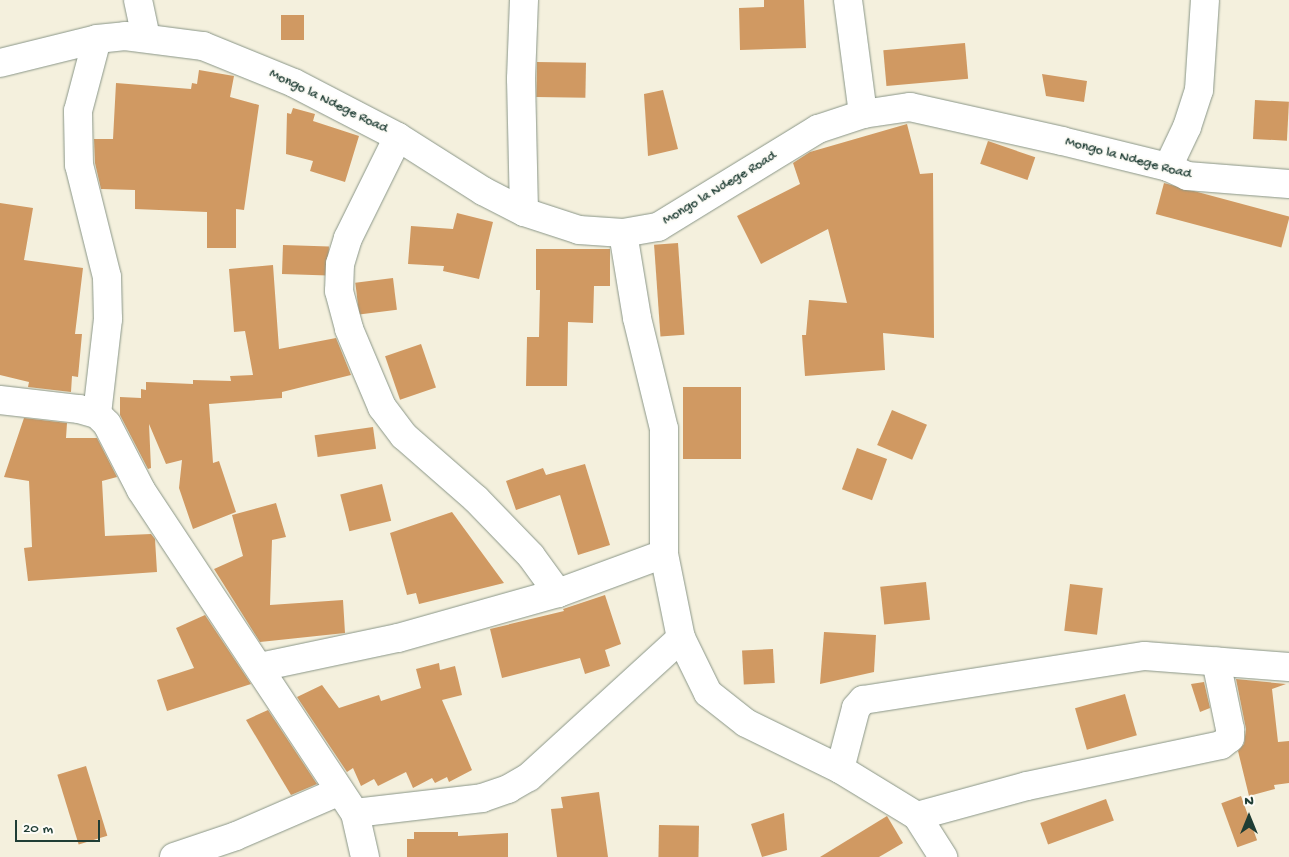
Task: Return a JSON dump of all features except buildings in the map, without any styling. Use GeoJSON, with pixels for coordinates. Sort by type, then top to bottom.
{"type":"FeatureCollection","features":[{"type":"Feature","properties":{"kind":"street"},"geometry":{"type":"LineString","coordinates":[[138,0],[146,37]]}},
{"type":"Feature","properties":{"kind":"street"},"geometry":{"type":"LineString","coordinates":[[524,0],[521,79],[524,212]]}},
{"type":"Feature","properties":{"kind":"street"},"geometry":{"type":"LineString","coordinates":[[848,0],[863,114]]}},
{"type":"Feature","properties":{"kind":"street"},"geometry":{"type":"LineString","coordinates":[[1168,167],[1188,126],[1199,90],[1204,0]]}},
{"type":"Feature","properties":{"kind":"street","name":"Mongo la Ndege Road"},"geometry":{"type":"LineString","coordinates":[[0,63],[97,39],[146,37],[203,46],[294,84],[398,137],[483,191],[524,212],[579,230],[623,233],[658,227],[818,129],[863,114],[910,107],[1168,167],[1187,176],[1289,184]]}},
{"type":"Feature","properties":{"kind":"street"},"geometry":{"type":"LineString","coordinates":[[97,39],[78,111],[79,165],[107,277],[108,319],[97,414]]}},
{"type":"Feature","properties":{"kind":"street"},"geometry":{"type":"LineString","coordinates":[[398,137],[348,238],[340,264],[339,291],[349,329],[382,407],[404,436],[476,499],[531,556],[558,593]]}},
{"type":"Feature","properties":{"kind":"street"},"geometry":{"type":"LineString","coordinates":[[623,233],[637,318],[664,429],[664,554],[681,638],[708,693],[746,723],[840,769],[917,816],[943,857]]}},
{"type":"Feature","properties":{"kind":"street"},"geometry":{"type":"LineString","coordinates":[[0,400],[97,414],[107,424],[141,490],[348,802],[365,857]]}},
{"type":"Feature","properties":{"kind":"street"},"geometry":{"type":"LineString","coordinates":[[260,667],[398,638],[558,593],[664,554]]}},
{"type":"Feature","properties":{"kind":"street"},"geometry":{"type":"LineString","coordinates":[[174,857],[348,802],[482,798],[508,789],[529,777],[681,638]]}},
{"type":"Feature","properties":{"kind":"street"},"geometry":{"type":"LineString","coordinates":[[840,769],[856,708],[863,700],[1145,656],[1289,667]]}},
{"type":"Feature","properties":{"kind":"street"},"geometry":{"type":"LineString","coordinates":[[917,816],[1028,786],[1221,745],[1230,738],[1230,729],[1216,661]]}}]}
